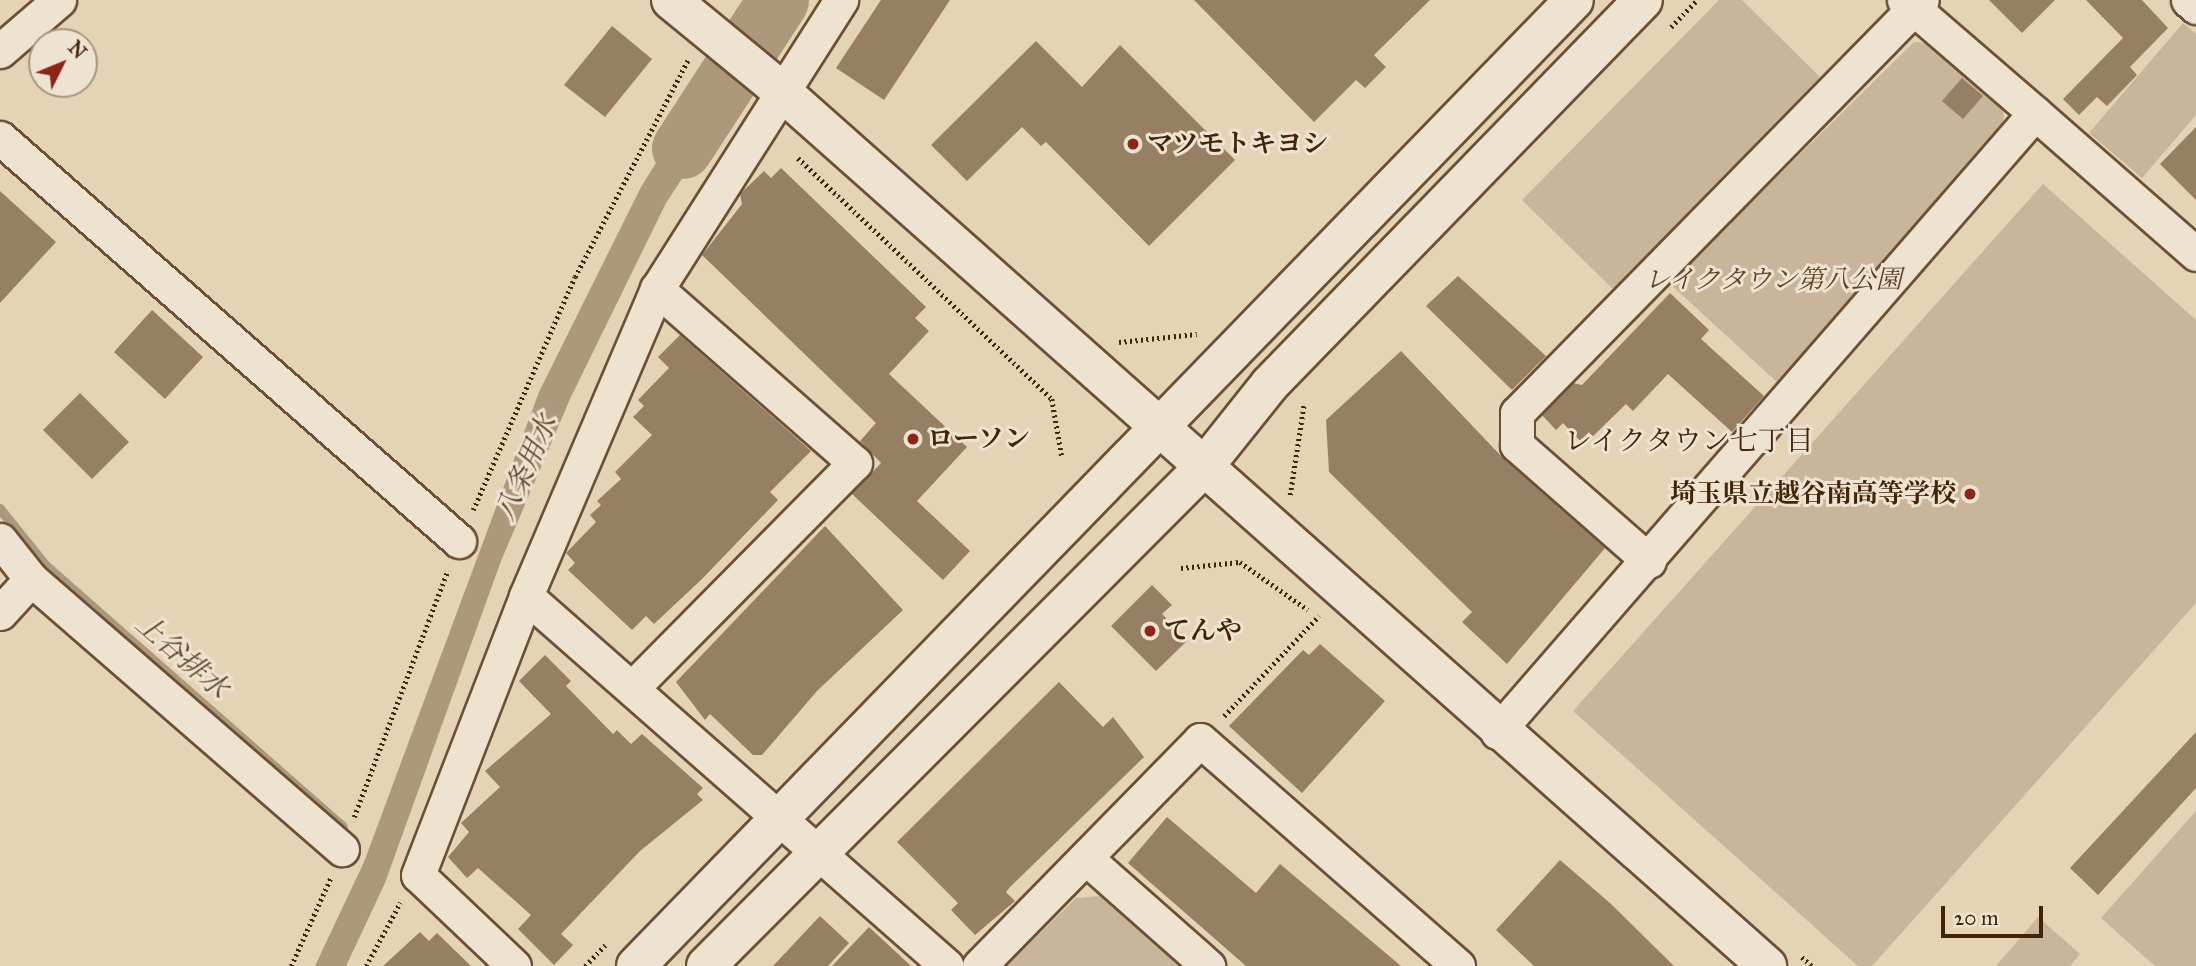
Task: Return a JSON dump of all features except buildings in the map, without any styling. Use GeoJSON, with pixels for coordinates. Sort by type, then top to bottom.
{"type":"FeatureCollection","features":[{"type":"Feature","properties":{"kind":"street"},"geometry":{"type":"LineString","coordinates":[[0,51],[59,0]]}},
{"type":"Feature","properties":{"kind":"street"},"geometry":{"type":"LineString","coordinates":[[671,0],[753,67],[1203,468],[1329,612],[1497,732],[1767,966]]}},
{"type":"Feature","properties":{"kind":"street"},"geometry":{"type":"LineString","coordinates":[[514,966],[418,875],[526,596],[657,289],[841,0]]}},
{"type":"Feature","properties":{"kind":"street"},"geometry":{"type":"LineString","coordinates":[[636,966],[1162,431],[1574,0]]}},
{"type":"Feature","properties":{"kind":"street"},"geometry":{"type":"LineString","coordinates":[[706,966],[1203,468],[1270,384],[1643,0]]}},
{"type":"Feature","properties":{"kind":"street"},"geometry":{"type":"LineString","coordinates":[[2188,0],[2196,7]]}},
{"type":"Feature","properties":{"kind":"street"},"geometry":{"type":"LineString","coordinates":[[1649,561],[1517,445],[1517,413],[1913,3],[2196,254]]}},
{"type":"Feature","properties":{"kind":"street"},"geometry":{"type":"LineString","coordinates":[[1497,732],[1649,561],[2035,113]]}},
{"type":"Feature","properties":{"kind":"street"},"geometry":{"type":"LineString","coordinates":[[0,138],[459,541]]}},
{"type":"Feature","properties":{"kind":"street"},"geometry":{"type":"LineString","coordinates":[[634,686],[855,463],[657,289]]}},
{"type":"Feature","properties":{"kind":"street"},"geometry":{"type":"LineString","coordinates":[[0,541],[31,579],[342,849]]}},
{"type":"Feature","properties":{"kind":"street"},"geometry":{"type":"LineString","coordinates":[[0,613],[31,579]]}},
{"type":"Feature","properties":{"kind":"street"},"geometry":{"type":"LineString","coordinates":[[526,596],[634,686],[817,854],[947,966]]}},
{"type":"Feature","properties":{"kind":"street"},"geometry":{"type":"LineString","coordinates":[[979,966],[1087,859],[1200,740],[1458,966]]}},
{"type":"Feature","properties":{"kind":"street"},"geometry":{"type":"LineString","coordinates":[[1087,859],[1208,966]]}},
{"type":"Feature","properties":{"kind":"path"},"geometry":{"type":"LineString","coordinates":[[1668,29],[1697,0]]}},
{"type":"Feature","properties":{"kind":"path"},"geometry":{"type":"LineString","coordinates":[[291,966],[342,849],[459,541],[575,277],[711,34]]}},
{"type":"Feature","properties":{"kind":"path"},"geometry":{"type":"LineString","coordinates":[[794,155],[1052,399],[1062,457]]}},
{"type":"Feature","properties":{"kind":"path"},"geometry":{"type":"LineString","coordinates":[[1106,333],[1116,342],[1199,334],[1208,324]]}},
{"type":"Feature","properties":{"kind":"path"},"geometry":{"type":"LineString","coordinates":[[1288,506],[1304,402],[1313,392]]}},
{"type":"Feature","properties":{"kind":"path"},"geometry":{"type":"LineString","coordinates":[[1181,568],[1240,562],[1329,612],[1200,740]]}},
{"type":"Feature","properties":{"kind":"path"},"geometry":{"type":"LineString","coordinates":[[366,966],[418,875]]}},
{"type":"Feature","properties":{"kind":"green space"},"geometry":{"type":"Polygon","coordinates":[[[1719,0],[1742,0],[1820,77],[1613,289],[1522,200],[1719,0]]]}},
{"type":"Feature","properties":{"kind":"green space"},"geometry":{"type":"Polygon","coordinates":[[[2183,23],[2196,34],[2196,115],[2142,178],[2089,133],[2183,23]]]}},
{"type":"Feature","properties":{"kind":"green space","name":"レイクタウン第八公園"},"geometry":{"type":"Polygon","coordinates":[[[1914,42],[1933,43],[2004,106],[2003,123],[1779,384],[1669,283],[1914,42]]]}},
{"type":"Feature","properties":{"kind":"green space","name":"埼玉県立越谷南高等学校"},"geometry":{"type":"Polygon","coordinates":[[[2043,184],[2196,320],[2196,603],[1872,966],[1858,966],[1573,711],[2043,184]]]}},
{"type":"Feature","properties":{"kind":"green space"},"geometry":{"type":"Polygon","coordinates":[[[2196,811],[2196,966],[2155,966],[2101,918],[2196,811]]]}},
{"type":"Feature","properties":{"kind":"green space"},"geometry":{"type":"Polygon","coordinates":[[[1101,896],[1181,966],[1006,966],[1076,898],[1101,896]]]}},
{"type":"Feature","properties":{"kind":"green space"},"geometry":{"type":"Polygon","coordinates":[[[2038,917],[2080,954],[2070,966],[1996,966],[2038,917]]]}},
{"type":"Feature","properties":{"kind":"water"},"geometry":{"type":"Polygon","coordinates":[[[759,0],[806,0],[774,45],[741,25],[759,0]]]}},
{"type":"Feature","properties":{"kind":"water"},"geometry":{"type":"Polygon","coordinates":[[[715,68],[739,92],[666,203],[570,399],[501,561],[385,883],[346,966],[315,966],[364,862],[539,392],[641,187],[715,68]]]}},
{"type":"Feature","properties":{"kind":"waterway","name":"八条用水"},"geometry":{"type":"LineString","coordinates":[[682,148],[778,0]]}},
{"type":"Feature","properties":{"kind":"waterway","name":"上谷排水"},"geometry":{"type":"LineString","coordinates":[[0,509],[46,566],[343,827]]}},
{"type":"Feature","properties":{"kind":"place","name":"マツモトキヨシ"},"geometry":{"type":"Point","coordinates":[1133,144]}},
{"type":"Feature","properties":{"kind":"place","name":"ローソン"},"geometry":{"type":"Point","coordinates":[913,439]}},
{"type":"Feature","properties":{"kind":"place","name":"埼玉県立越谷南高等学校"},"geometry":{"type":"Point","coordinates":[1970,494]}},
{"type":"Feature","properties":{"kind":"place","name":"てんや"},"geometry":{"type":"Point","coordinates":[1150,631]}},
{"type":"Feature","properties":{"kind":"district","name":"レイクタウン七丁目"},"geometry":{"type":"Point","coordinates":[1689,441]}}]}
